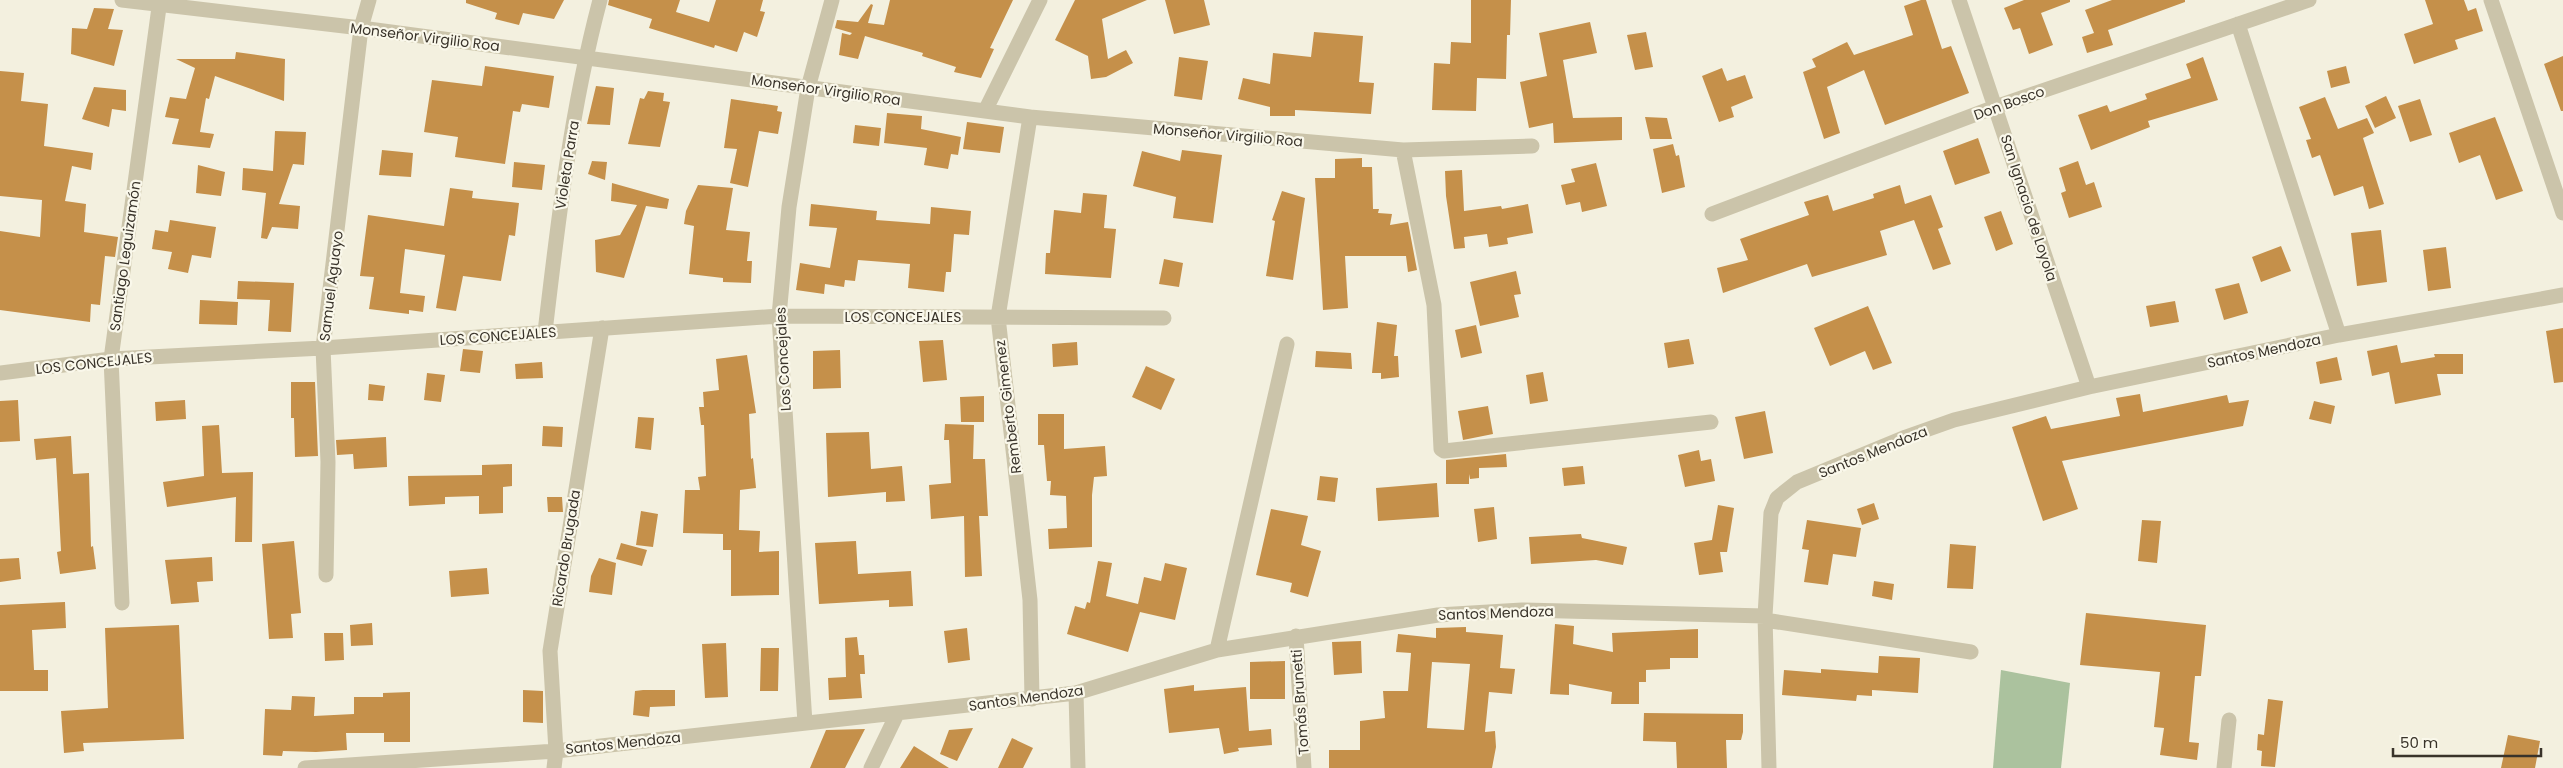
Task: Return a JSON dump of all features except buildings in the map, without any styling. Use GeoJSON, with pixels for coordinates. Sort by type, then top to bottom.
{"type":"FeatureCollection","features":[{"type":"Feature","properties":{"kind":"street","name":"Monseñor Virgilio Roa"},"geometry":{"type":"LineString","coordinates":[[122,0],[361,28],[1030,117],[1403,150],[1532,146]]}},
{"type":"Feature","properties":{"kind":"street","name":"Samuel Aguayo"},"geometry":{"type":"LineString","coordinates":[[326,575],[328,462],[323,348],[361,28],[369,0]]}},
{"type":"Feature","properties":{"kind":"street","name":"Violeta Parra"},"geometry":{"type":"LineString","coordinates":[[545,332],[559,212],[584,58],[600,0]]}},
{"type":"Feature","properties":{"kind":"street","name":"Los Concejales"},"geometry":{"type":"LineString","coordinates":[[805,723],[779,316],[789,207],[808,88],[832,0]]}},
{"type":"Feature","properties":{"kind":"street"},"geometry":{"type":"LineString","coordinates":[[985,112],[1040,0]]}},
{"type":"Feature","properties":{"kind":"street","name":"San Ignacio de Loyola"},"geometry":{"type":"LineString","coordinates":[[1960,0],[2089,387]]}},
{"type":"Feature","properties":{"kind":"street","name":"Don Bosco"},"geometry":{"type":"LineString","coordinates":[[1712,214],[1995,107],[2309,0]]}},
{"type":"Feature","properties":{"kind":"street"},"geometry":{"type":"LineString","coordinates":[[2491,0],[2563,214]]}},
{"type":"Feature","properties":{"kind":"street","name":"Santiago Leguizamón"},"geometry":{"type":"LineString","coordinates":[[122,603],[111,359],[159,3]]}},
{"type":"Feature","properties":{"kind":"street"},"geometry":{"type":"LineString","coordinates":[[2238,24],[2339,335]]}},
{"type":"Feature","properties":{"kind":"street","name":"Remberto Gimenez"},"geometry":{"type":"LineString","coordinates":[[1030,117],[998,317],[1030,600],[1032,698]]}},
{"type":"Feature","properties":{"kind":"street"},"geometry":{"type":"LineString","coordinates":[[1403,150],[1434,305],[1441,449],[1444,451],[1711,422]]}},
{"type":"Feature","properties":{"kind":"street","name":"Santos Mendoza"},"geometry":{"type":"LineString","coordinates":[[305,768],[556,751],[1076,693],[1217,650],[1438,615],[1522,610],[1765,618],[1771,513],[1777,498],[1797,482],[1906,437],[1954,420],[2089,387],[2339,335],[2563,295]]}},
{"type":"Feature","properties":{"kind":"street","name":"LOS CONCEJALES"},"geometry":{"type":"LineString","coordinates":[[0,373],[111,359],[323,348],[779,316],[1164,318]]}},
{"type":"Feature","properties":{"kind":"street","name":"Ricardo Brugada"},"geometry":{"type":"LineString","coordinates":[[554,768],[556,751],[550,651],[602,328]]}},
{"type":"Feature","properties":{"kind":"street"},"geometry":{"type":"LineString","coordinates":[[1217,650],[1288,344]]}},
{"type":"Feature","properties":{"kind":"street"},"geometry":{"type":"LineString","coordinates":[[1769,768],[1765,618],[1971,652]]}},
{"type":"Feature","properties":{"kind":"street","name":"Tomás Brunetti"},"geometry":{"type":"LineString","coordinates":[[1296,636],[1304,768]]}},
{"type":"Feature","properties":{"kind":"street"},"geometry":{"type":"LineString","coordinates":[[1076,693],[1078,768]]}},
{"type":"Feature","properties":{"kind":"street"},"geometry":{"type":"LineString","coordinates":[[871,768],[897,714]]}},
{"type":"Feature","properties":{"kind":"street"},"geometry":{"type":"LineString","coordinates":[[2224,768],[2229,720]]}},
{"type":"Feature","properties":{"kind":"green space"},"geometry":{"type":"Polygon","coordinates":[[[2001,670],[2070,683],[2061,768],[1993,768],[2001,670]]]}}]}
